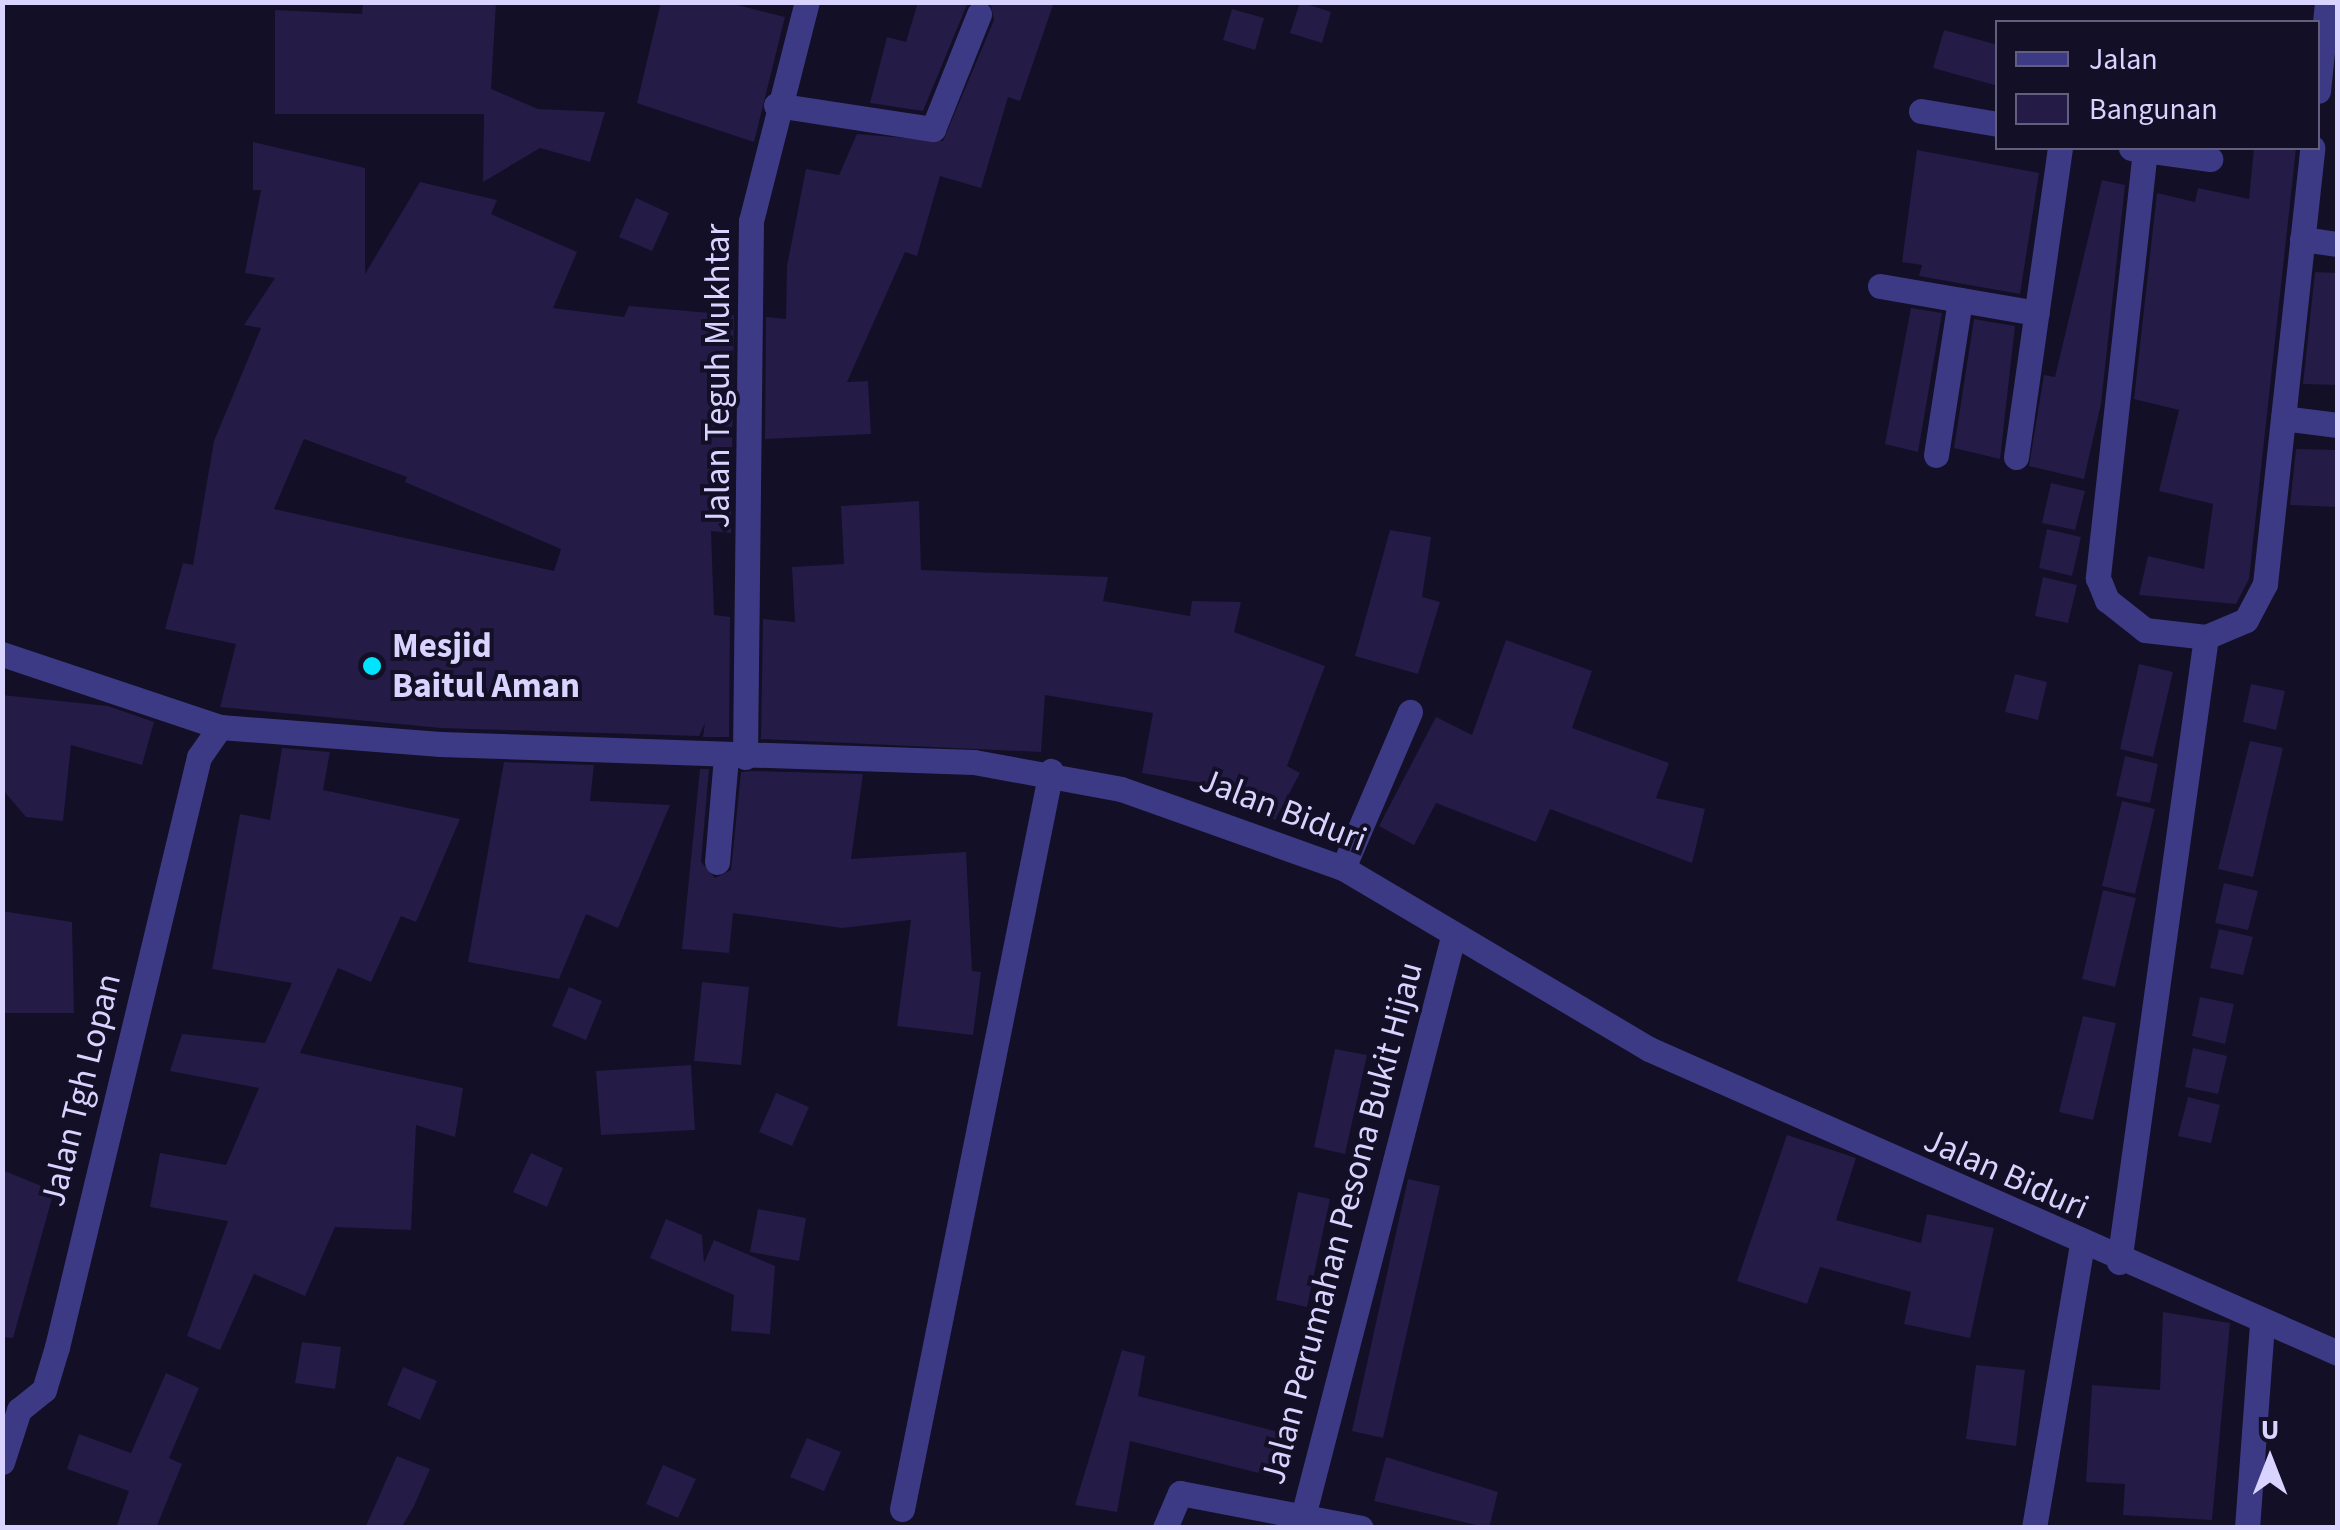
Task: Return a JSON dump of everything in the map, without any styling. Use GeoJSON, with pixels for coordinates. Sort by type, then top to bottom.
{"type":"FeatureCollection","features":[{"type":"Feature","properties":{"kind":"street","name":"Jalan Teguh Mukhtar"},"geometry":{"type":"LineString","coordinates":[[717,862],[735,756],[751,221],[776,105],[807,2]]}},
{"type":"Feature","properties":{"kind":"street"},"geometry":{"type":"LineString","coordinates":[[2320,72],[2327,2]]}},
{"type":"Feature","properties":{"kind":"street"},"geometry":{"type":"LineString","coordinates":[[776,105],[933,129],[980,14]]}},
{"type":"Feature","properties":{"kind":"street"},"geometry":{"type":"LineString","coordinates":[[1921,111],[1995,123]]}},
{"type":"Feature","properties":{"kind":"street"},"geometry":{"type":"LineString","coordinates":[[2016,457],[2060,150]]}},
{"type":"Feature","properties":{"kind":"street"},"geometry":{"type":"LineString","coordinates":[[2138,150],[2098,578],[2107,600],[2135,624],[2206,637],[2246,620],[2265,584],[2312,150]]}},
{"type":"Feature","properties":{"kind":"street"},"geometry":{"type":"LineString","coordinates":[[2145,150],[2210,160]]}},
{"type":"Feature","properties":{"kind":"street"},"geometry":{"type":"LineString","coordinates":[[2302,239],[2338,244]]}},
{"type":"Feature","properties":{"kind":"street"},"geometry":{"type":"LineString","coordinates":[[1880,286],[2037,313]]}},
{"type":"Feature","properties":{"kind":"street"},"geometry":{"type":"LineString","coordinates":[[1936,455],[1960,300]]}},
{"type":"Feature","properties":{"kind":"street"},"geometry":{"type":"LineString","coordinates":[[2283,418],[2338,425]]}},
{"type":"Feature","properties":{"kind":"street"},"geometry":{"type":"LineString","coordinates":[[2119,1262],[2206,637]]}},
{"type":"Feature","properties":{"kind":"street","name":"Jalan Biduri"},"geometry":{"type":"LineString","coordinates":[[2,654],[220,727],[1051,771],[1245,827],[1343,868],[1649,1049],[2119,1262],[2338,1354]]}},
{"type":"Feature","properties":{"kind":"street"},"geometry":{"type":"LineString","coordinates":[[1343,868],[1410,712]]}},
{"type":"Feature","properties":{"kind":"street","name":"Jalan Tgh Lopan"},"geometry":{"type":"LineString","coordinates":[[2,1462],[11,1407],[44,1390],[57,1347],[199,757],[220,727]]}},
{"type":"Feature","properties":{"kind":"street"},"geometry":{"type":"LineString","coordinates":[[902,1509],[1051,771]]}},
{"type":"Feature","properties":{"kind":"street","name":"Jalan Perumahan Pesona Bukit Hijau"},"geometry":{"type":"LineString","coordinates":[[1302,1520],[1453,936]]}},
{"type":"Feature","properties":{"kind":"street"},"geometry":{"type":"LineString","coordinates":[[2034,1528],[2082,1245]]}},
{"type":"Feature","properties":{"kind":"street"},"geometry":{"type":"LineString","coordinates":[[2247,1528],[2262,1324]]}},
{"type":"Feature","properties":{"kind":"street"},"geometry":{"type":"LineString","coordinates":[[1164,1528],[1180,1493],[1302,1520],[1360,1528]]}},
{"type":"Feature","properties":{"kind":"building"},"geometry":{"type":"Polygon","coordinates":[[[363,2],[496,2],[491,89],[538,109],[605,112],[590,162],[540,148],[483,182],[484,114],[275,114],[275,10],[362,14],[363,2]]]}},
{"type":"Feature","properties":{"kind":"building"},"geometry":{"type":"Polygon","coordinates":[[[661,2],[725,2],[785,17],[754,142],[637,103],[661,2]]]}},
{"type":"Feature","properties":{"kind":"building"},"geometry":{"type":"Polygon","coordinates":[[[918,2],[968,2],[923,111],[870,103],[887,37],[906,42],[918,2]]]}},
{"type":"Feature","properties":{"kind":"building"},"geometry":{"type":"Polygon","coordinates":[[[990,2],[1054,2],[1020,101],[1008,97],[981,188],[940,176],[917,256],[905,252],[847,382],[868,381],[871,434],[765,439],[766,317],[786,319],[787,266],[806,169],[839,175],[857,134],[943,141],[994,20],[990,2]]]}},
{"type":"Feature","properties":{"kind":"building"},"geometry":{"type":"Polygon","coordinates":[[[1300,2],[1331,12],[1322,43],[1290,33],[1300,2]]]}},
{"type":"Feature","properties":{"kind":"building"},"geometry":{"type":"Polygon","coordinates":[[[1232,9],[1264,18],[1255,50],[1223,40],[1232,9]]]}},
{"type":"Feature","properties":{"kind":"building"},"geometry":{"type":"Polygon","coordinates":[[[1944,30],[1995,44],[1995,85],[1933,68],[1944,30]]]}},
{"type":"Feature","properties":{"kind":"building"},"geometry":{"type":"Polygon","coordinates":[[[253,142],[365,168],[365,274],[420,182],[497,200],[491,214],[577,252],[553,308],[624,317],[629,306],[734,315],[731,533],[711,531],[714,615],[730,617],[729,737],[703,737],[705,723],[699,736],[441,728],[220,707],[236,644],[165,629],[183,563],[193,565],[214,441],[261,328],[244,325],[275,278],[245,273],[261,190],[253,190],[253,142]],[[304,439],[274,509],[554,571],[561,549],[405,482],[407,477],[304,439]]]}},
{"type":"Feature","properties":{"kind":"building"},"geometry":{"type":"Polygon","coordinates":[[[1917,150],[2039,173],[2020,294],[1919,276],[1922,265],[1902,262],[1917,150]]]}},
{"type":"Feature","properties":{"kind":"building"},"geometry":{"type":"Polygon","coordinates":[[[2254,150],[2296,150],[2249,579],[2236,604],[2139,595],[2148,556],[2204,569],[2213,504],[2159,491],[2179,410],[2134,399],[2157,193],[2195,202],[2198,188],[2249,199],[2254,150]]]}},
{"type":"Feature","properties":{"kind":"building"},"geometry":{"type":"Polygon","coordinates":[[[2102,180],[2125,185],[2101,404],[2084,479],[2029,466],[2044,375],[2055,377],[2102,180]]]}},
{"type":"Feature","properties":{"kind":"building"},"geometry":{"type":"Polygon","coordinates":[[[636,198],[669,213],[652,251],[619,237],[636,198]]]}},
{"type":"Feature","properties":{"kind":"building"},"geometry":{"type":"Polygon","coordinates":[[[2315,272],[2338,273],[2338,385],[2303,384],[2315,272]]]}},
{"type":"Feature","properties":{"kind":"building"},"geometry":{"type":"Polygon","coordinates":[[[1911,308],[1942,313],[1918,452],[1885,444],[1911,308]]]}},
{"type":"Feature","properties":{"kind":"building"},"geometry":{"type":"Polygon","coordinates":[[[1974,319],[2015,326],[2000,459],[1954,448],[1974,319]]]}},
{"type":"Feature","properties":{"kind":"building"},"geometry":{"type":"Polygon","coordinates":[[[2296,449],[2338,450],[2338,507],[2290,505],[2296,449]]]}},
{"type":"Feature","properties":{"kind":"building"},"geometry":{"type":"Polygon","coordinates":[[[2051,483],[2085,491],[2075,530],[2042,523],[2051,483]]]}},
{"type":"Feature","properties":{"kind":"building"},"geometry":{"type":"Polygon","coordinates":[[[919,501],[921,570],[1108,577],[1103,601],[1190,616],[1192,601],[1241,602],[1234,632],[1325,666],[1287,766],[1300,773],[1275,820],[1202,783],[1142,773],[1153,713],[1045,695],[1041,752],[761,739],[763,619],[795,622],[792,567],[844,564],[841,506],[919,501]]]}},
{"type":"Feature","properties":{"kind":"building"},"geometry":{"type":"Polygon","coordinates":[[[2047,529],[2081,537],[2072,576],[2039,568],[2047,529]]]}},
{"type":"Feature","properties":{"kind":"building"},"geometry":{"type":"Polygon","coordinates":[[[1390,530],[1431,537],[1422,597],[1440,602],[1418,674],[1355,656],[1390,530]]]}},
{"type":"Feature","properties":{"kind":"building"},"geometry":{"type":"Polygon","coordinates":[[[2043,577],[2077,585],[2068,623],[2035,616],[2043,577]]]}},
{"type":"Feature","properties":{"kind":"building"},"geometry":{"type":"Polygon","coordinates":[[[1506,640],[1592,671],[1572,728],[1669,763],[1656,798],[1705,809],[1692,863],[1550,809],[1536,842],[1436,803],[1414,845],[1379,826],[1436,717],[1472,735],[1506,640]]]}},
{"type":"Feature","properties":{"kind":"building"},"geometry":{"type":"Polygon","coordinates":[[[2139,664],[2173,672],[2153,757],[2120,749],[2139,664]]]}},
{"type":"Feature","properties":{"kind":"building"},"geometry":{"type":"Polygon","coordinates":[[[2015,674],[2047,682],[2038,720],[2005,712],[2015,674]]]}},
{"type":"Feature","properties":{"kind":"building"},"geometry":{"type":"Polygon","coordinates":[[[2251,684],[2285,691],[2276,730],[2243,722],[2251,684]]]}},
{"type":"Feature","properties":{"kind":"building"},"geometry":{"type":"Polygon","coordinates":[[[2,695],[108,706],[154,722],[142,765],[71,745],[63,821],[26,817],[2,789],[2,695]]]}},
{"type":"Feature","properties":{"kind":"building"},"geometry":{"type":"Polygon","coordinates":[[[2250,741],[2283,748],[2253,877],[2218,869],[2250,741]]]}},
{"type":"Feature","properties":{"kind":"building"},"geometry":{"type":"Polygon","coordinates":[[[282,748],[330,752],[323,790],[460,819],[416,922],[401,916],[371,982],[338,968],[300,1053],[463,1088],[455,1137],[416,1125],[411,1230],[335,1227],[305,1296],[254,1274],[220,1350],[187,1336],[228,1221],[150,1207],[160,1153],[226,1165],[259,1088],[170,1071],[182,1034],[265,1043],[292,983],[212,969],[240,814],[270,820],[282,748]]]}},
{"type":"Feature","properties":{"kind":"building"},"geometry":{"type":"Polygon","coordinates":[[[2125,756],[2158,764],[2150,803],[2116,796],[2125,756]]]}},
{"type":"Feature","properties":{"kind":"building"},"geometry":{"type":"Polygon","coordinates":[[[504,762],[594,765],[590,801],[670,805],[618,928],[586,914],[559,979],[468,962],[504,762]]]}},
{"type":"Feature","properties":{"kind":"building"},"geometry":{"type":"Polygon","coordinates":[[[700,769],[709,769],[701,862],[715,878],[731,870],[741,772],[863,774],[851,859],[966,852],[972,971],[981,972],[973,1035],[897,1026],[911,920],[842,928],[733,913],[729,953],[682,949],[700,769]]]}},
{"type":"Feature","properties":{"kind":"building"},"geometry":{"type":"Polygon","coordinates":[[[2122,801],[2155,809],[2135,894],[2102,886],[2122,801]]]}},
{"type":"Feature","properties":{"kind":"building"},"geometry":{"type":"Polygon","coordinates":[[[2224,883],[2258,891],[2248,930],[2215,923],[2224,883]]]}},
{"type":"Feature","properties":{"kind":"building"},"geometry":{"type":"Polygon","coordinates":[[[2103,890],[2136,898],[2115,987],[2082,979],[2103,890]]]}},
{"type":"Feature","properties":{"kind":"building"},"geometry":{"type":"Polygon","coordinates":[[[2,911],[72,922],[74,1013],[2,1013],[2,911]]]}},
{"type":"Feature","properties":{"kind":"building"},"geometry":{"type":"Polygon","coordinates":[[[2219,929],[2253,937],[2243,975],[2210,968],[2219,929]]]}},
{"type":"Feature","properties":{"kind":"building"},"geometry":{"type":"Polygon","coordinates":[[[702,982],[749,987],[741,1065],[694,1061],[702,982]]]}},
{"type":"Feature","properties":{"kind":"building"},"geometry":{"type":"Polygon","coordinates":[[[569,987],[602,1001],[586,1040],[552,1026],[569,987]]]}},
{"type":"Feature","properties":{"kind":"building"},"geometry":{"type":"Polygon","coordinates":[[[2200,997],[2234,1004],[2225,1044],[2192,1036],[2200,997]]]}},
{"type":"Feature","properties":{"kind":"building"},"geometry":{"type":"Polygon","coordinates":[[[2083,1016],[2116,1023],[2093,1120],[2059,1112],[2083,1016]]]}},
{"type":"Feature","properties":{"kind":"building"},"geometry":{"type":"Polygon","coordinates":[[[2193,1048],[2227,1056],[2218,1094],[2185,1087],[2193,1048]]]}},
{"type":"Feature","properties":{"kind":"building"},"geometry":{"type":"Polygon","coordinates":[[[1335,1049],[1367,1055],[1345,1154],[1314,1147],[1335,1049]]]}},
{"type":"Feature","properties":{"kind":"building"},"geometry":{"type":"Polygon","coordinates":[[[691,1065],[695,1130],[601,1135],[596,1071],[691,1065]]]}},
{"type":"Feature","properties":{"kind":"building"},"geometry":{"type":"Polygon","coordinates":[[[776,1093],[809,1107],[792,1146],[759,1132],[776,1093]]]}},
{"type":"Feature","properties":{"kind":"building"},"geometry":{"type":"Polygon","coordinates":[[[2188,1097],[2220,1105],[2211,1143],[2178,1136],[2188,1097]]]}},
{"type":"Feature","properties":{"kind":"building"},"geometry":{"type":"Polygon","coordinates":[[[1787,1135],[1856,1158],[1836,1220],[1921,1243],[1927,1214],[1994,1228],[1970,1338],[1904,1324],[1911,1292],[1820,1267],[1807,1304],[1737,1281],[1787,1135]]]}},
{"type":"Feature","properties":{"kind":"building"},"geometry":{"type":"Polygon","coordinates":[[[531,1153],[563,1168],[547,1207],[513,1192],[531,1153]]]}},
{"type":"Feature","properties":{"kind":"building"},"geometry":{"type":"Polygon","coordinates":[[[2,1170],[54,1191],[13,1338],[2,1337],[2,1170]]]}},
{"type":"Feature","properties":{"kind":"building"},"geometry":{"type":"Polygon","coordinates":[[[1408,1179],[1440,1186],[1383,1438],[1352,1431],[1408,1179]]]}},
{"type":"Feature","properties":{"kind":"building"},"geometry":{"type":"Polygon","coordinates":[[[1298,1192],[1330,1199],[1307,1307],[1276,1300],[1298,1192]]]}},
{"type":"Feature","properties":{"kind":"building"},"geometry":{"type":"Polygon","coordinates":[[[758,1209],[806,1218],[799,1261],[750,1252],[758,1209]]]}},
{"type":"Feature","properties":{"kind":"building"},"geometry":{"type":"Polygon","coordinates":[[[666,1219],[702,1235],[704,1263],[714,1240],[775,1266],[770,1334],[731,1331],[734,1295],[650,1258],[666,1219]]]}},
{"type":"Feature","properties":{"kind":"building"},"geometry":{"type":"Polygon","coordinates":[[[2163,1312],[2230,1323],[2212,1520],[2123,1515],[2125,1484],[2086,1482],[2092,1385],[2160,1390],[2163,1312]]]}},
{"type":"Feature","properties":{"kind":"building"},"geometry":{"type":"Polygon","coordinates":[[[302,1342],[341,1347],[335,1389],[295,1383],[302,1342]]]}},
{"type":"Feature","properties":{"kind":"building"},"geometry":{"type":"Polygon","coordinates":[[[1122,1350],[1145,1356],[1138,1396],[1283,1433],[1271,1476],[1130,1441],[1117,1512],[1075,1505],[1122,1350]]]}},
{"type":"Feature","properties":{"kind":"building"},"geometry":{"type":"Polygon","coordinates":[[[1976,1365],[2025,1370],[2016,1446],[1966,1439],[1976,1365]]]}},
{"type":"Feature","properties":{"kind":"building"},"geometry":{"type":"Polygon","coordinates":[[[403,1367],[437,1381],[420,1420],[387,1405],[403,1367]]]}},
{"type":"Feature","properties":{"kind":"building"},"geometry":{"type":"Polygon","coordinates":[[[166,1373],[199,1388],[169,1458],[182,1464],[156,1528],[116,1528],[129,1491],[67,1469],[79,1434],[131,1453],[166,1373]]]}},
{"type":"Feature","properties":{"kind":"building"},"geometry":{"type":"Polygon","coordinates":[[[807,1438],[841,1452],[824,1491],[790,1477],[807,1438]]]}},
{"type":"Feature","properties":{"kind":"building"},"geometry":{"type":"Polygon","coordinates":[[[397,1456],[430,1469],[413,1508],[401,1528],[365,1528],[397,1456]]]}},
{"type":"Feature","properties":{"kind":"building"},"geometry":{"type":"Polygon","coordinates":[[[1386,1457],[1498,1492],[1489,1528],[1374,1501],[1386,1457]]]}},
{"type":"Feature","properties":{"kind":"building"},"geometry":{"type":"Polygon","coordinates":[[[663,1465],[696,1479],[678,1518],[646,1504],[663,1465]]]}},
{"type":"Feature","properties":{"kind":"place","name":"Mesjid Baitul Aman"},"geometry":{"type":"Point","coordinates":[372,666]}}]}
